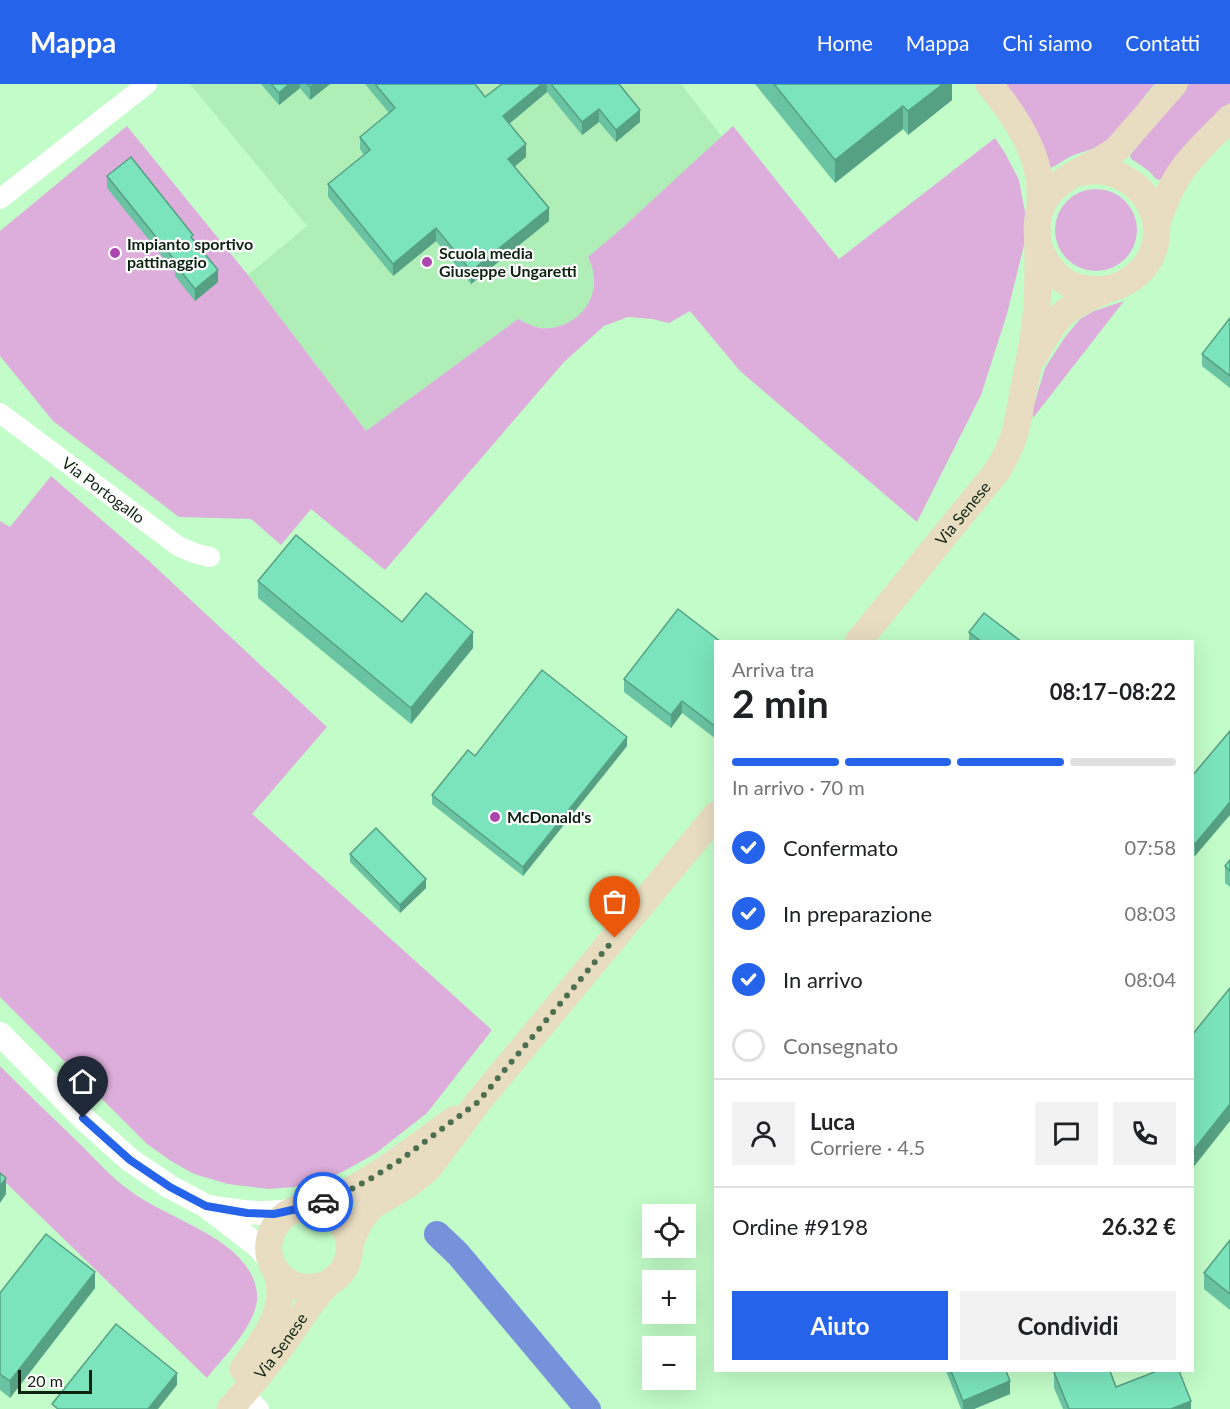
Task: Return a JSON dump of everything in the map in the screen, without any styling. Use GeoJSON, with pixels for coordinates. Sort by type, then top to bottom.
{"type":"FeatureCollection","features":[{"type":"Feature","properties":{"kind":"main road"},"geometry":{"type":"LineString","coordinates":[[989,84],[1020,128],[1032,153],[1038,173],[1040,210]]}},
{"type":"Feature","properties":{"kind":"main road","name":"Via Senese"},"geometry":{"type":"LineString","coordinates":[[860,640],[998,471],[1009,451],[1029,365],[1037,308],[1038,244],[1036,229],[1044,200],[1053,188],[1065,179],[1117,149],[1174,84]]}},
{"type":"Feature","properties":{"kind":"main road","name":"Via Senese"},"geometry":{"type":"LineString","coordinates":[[1156,226],[1171,187],[1184,167],[1230,118]]}},
{"type":"Feature","properties":{"kind":"main road","name":"Via Senese"},"geometry":{"type":"LineString","coordinates":[[1029,365],[1063,314],[1080,302],[1134,278],[1144,267],[1156,241],[1154,212],[1138,187],[1116,174],[1103,171],[1077,173]]}},
{"type":"Feature","properties":{"kind":"main road","name":"Via Senese"},"geometry":{"type":"LineString","coordinates":[[1038,244],[1043,258],[1063,280],[1076,287],[1106,290]]}},
{"type":"Feature","properties":{"kind":"main road","name":"Via Senese"},"geometry":{"type":"LineString","coordinates":[[274,1267],[286,1281],[299,1287],[312,1288],[324,1285],[336,1278],[349,1257],[350,1243],[359,1223],[370,1207],[409,1184],[428,1169],[478,1102],[714,817]]}},
{"type":"Feature","properties":{"kind":"main road","name":"Via Senese"},"geometry":{"type":"LineString","coordinates":[[219,1409],[272,1324],[278,1307],[280,1293],[268,1248],[270,1235],[276,1224],[284,1215],[335,1198],[370,1179],[399,1161],[478,1102]]}},
{"type":"Feature","properties":{"kind":"main road"},"geometry":{"type":"LineString","coordinates":[[301,1208],[319,1208],[330,1212],[339,1220],[350,1243]]}},
{"type":"Feature","properties":{"kind":"main road","name":"Via Senese"},"geometry":{"type":"LineString","coordinates":[[244,1404],[315,1297],[330,1282]]}},
{"type":"Feature","properties":{"kind":"street"},"geometry":{"type":"LineString","coordinates":[[0,199],[142,88]]}},
{"type":"Feature","properties":{"kind":"street","name":"Via Portogallo"},"geometry":{"type":"LineString","coordinates":[[0,413],[178,546],[210,557]]}},
{"type":"Feature","properties":{"kind":"street"},"geometry":{"type":"LineString","coordinates":[[0,1034],[83,1118],[130,1160],[170,1187],[206,1206],[258,1246],[274,1267]]}},
{"type":"Feature","properties":{"kind":"street"},"geometry":{"type":"LineString","coordinates":[[206,1206],[247,1213],[274,1214],[301,1208]]}},
{"type":"Feature","properties":{"kind":"shaded area","name":"Scuola media Giuseppe Ungaretti"},"geometry":{"type":"Polygon","coordinates":[[[190,84],[681,84],[722,137],[588,257],[594,279],[593,291],[590,301],[575,319],[553,328],[541,328],[518,319],[366,431],[248,275],[307,226],[190,84]]]}},
{"type":"Feature","properties":{"kind":"shaded area"},"geometry":{"type":"Polygon","coordinates":[[[1001,84],[1155,84],[1122,126],[1107,140],[1047,169],[1001,84]]]}},
{"type":"Feature","properties":{"kind":"shaded area"},"geometry":{"type":"Polygon","coordinates":[[[1189,84],[1230,84],[1230,103],[1160,180],[1156,179],[1149,171],[1130,158],[1131,154],[1189,84]]]}},
{"type":"Feature","properties":{"kind":"shaded area"},"geometry":{"type":"Polygon","coordinates":[[[127,126],[248,275],[366,431],[518,319],[535,327],[551,328],[570,322],[578,316],[590,300],[593,290],[594,280],[588,257],[733,126],[839,259],[995,138],[1019,180],[1025,212],[1025,241],[1007,314],[981,395],[917,522],[740,371],[690,311],[669,323],[628,317],[604,326],[564,362],[385,570],[311,509],[281,545],[251,519],[179,517],[53,421],[0,356],[0,231],[127,126]]]}},
{"type":"Feature","properties":{"kind":"shaded area"},"geometry":{"type":"Polygon","coordinates":[[[1088,189],[1104,189],[1119,196],[1130,207],[1137,222],[1134,246],[1125,259],[1104,271],[1088,271],[1073,264],[1062,253],[1055,238],[1055,222],[1062,207],[1073,196],[1088,189]]]}},
{"type":"Feature","properties":{"kind":"shaded area"},"geometry":{"type":"Polygon","coordinates":[[[1124,301],[1033,418],[1032,412],[1045,368],[1065,337],[1080,319],[1094,311],[1124,301]]]}},
{"type":"Feature","properties":{"kind":"shaded area"},"geometry":{"type":"Polygon","coordinates":[[[51,476],[149,561],[327,727],[252,814],[492,1030],[427,1113],[376,1153],[322,1181],[269,1189],[228,1184],[194,1174],[171,1161],[147,1144],[0,997],[0,521],[10,527],[51,476]]]}},
{"type":"Feature","properties":{"kind":"shaded area"},"geometry":{"type":"Polygon","coordinates":[[[0,1066],[123,1185],[145,1201],[205,1232],[223,1244],[239,1258],[251,1274],[257,1293],[253,1315],[240,1338],[207,1378],[0,1177],[0,1066]]]}},
{"type":"Feature","properties":{"kind":"building"},"geometry":{"type":"Polygon","coordinates":[[[271,84],[289,84],[279,93],[271,84]]]}},
{"type":"Feature","properties":{"kind":"building"},"geometry":{"type":"Polygon","coordinates":[[[375,84],[475,84],[485,97],[502,84],[542,84],[503,116],[526,144],[508,159],[549,208],[471,271],[436,228],[393,264],[328,184],[370,150],[360,137],[395,108],[375,84]]]}},
{"type":"Feature","properties":{"kind":"building"},"geometry":{"type":"Polygon","coordinates":[[[551,84],[619,84],[640,110],[616,130],[599,109],[582,122],[551,84]]]}},
{"type":"Feature","properties":{"kind":"building"},"geometry":{"type":"Polygon","coordinates":[[[774,84],[943,84],[908,111],[903,106],[835,160],[774,84]]]}},
{"type":"Feature","properties":{"kind":"building"},"geometry":{"type":"Polygon","coordinates":[[[131,157],[218,270],[195,289],[107,176],[131,157]]]}},
{"type":"Feature","properties":{"kind":"building"},"geometry":{"type":"Polygon","coordinates":[[[1230,318],[1230,376],[1202,354],[1230,318]]]}},
{"type":"Feature","properties":{"kind":"building"},"geometry":{"type":"Polygon","coordinates":[[[296,535],[402,622],[426,593],[473,632],[411,708],[258,581],[296,535]]]}},
{"type":"Feature","properties":{"kind":"building"},"geometry":{"type":"Polygon","coordinates":[[[678,609],[718,640],[714,640],[714,725],[682,701],[671,715],[624,679],[678,609]]]}},
{"type":"Feature","properties":{"kind":"building"},"geometry":{"type":"Polygon","coordinates":[[[984,613],[1019,640],[979,640],[969,632],[984,613]]]}},
{"type":"Feature","properties":{"kind":"building"},"geometry":{"type":"Polygon","coordinates":[[[542,670],[627,737],[523,867],[432,795],[468,750],[475,756],[542,670]]]}},
{"type":"Feature","properties":{"kind":"building"},"geometry":{"type":"Polygon","coordinates":[[[1230,731],[1230,802],[1195,844],[1194,843],[1194,774],[1230,731]]]}},
{"type":"Feature","properties":{"kind":"building"},"geometry":{"type":"Polygon","coordinates":[[[376,828],[426,879],[400,905],[350,854],[376,828]]]}},
{"type":"Feature","properties":{"kind":"building"},"geometry":{"type":"Polygon","coordinates":[[[1230,860],[1230,871],[1225,866],[1230,860]]]}},
{"type":"Feature","properties":{"kind":"building"},"geometry":{"type":"Polygon","coordinates":[[[1230,988],[1230,1104],[1194,1149],[1194,1033],[1230,988]]]}},
{"type":"Feature","properties":{"kind":"building"},"geometry":{"type":"Polygon","coordinates":[[[0,1173],[6,1178],[0,1186],[0,1173]]]}},
{"type":"Feature","properties":{"kind":"building"},"geometry":{"type":"Polygon","coordinates":[[[46,1234],[95,1272],[10,1381],[0,1374],[0,1293],[46,1234]]]}},
{"type":"Feature","properties":{"kind":"building"},"geometry":{"type":"Polygon","coordinates":[[[1230,1240],[1230,1294],[1204,1273],[1230,1240]]]}},
{"type":"Feature","properties":{"kind":"building"},"geometry":{"type":"Polygon","coordinates":[[[116,1324],[177,1373],[148,1409],[58,1409],[52,1404],[116,1324]]]}},
{"type":"Feature","properties":{"kind":"building"},"geometry":{"type":"Polygon","coordinates":[[[951,1372],[1006,1372],[1010,1381],[963,1401],[951,1372]]]}},
{"type":"Feature","properties":{"kind":"building"},"geometry":{"type":"Polygon","coordinates":[[[1054,1372],[1110,1372],[1116,1387],[1154,1372],[1179,1372],[1191,1401],[1171,1409],[1069,1409],[1054,1372]]]}},
{"type":"Feature","properties":{"kind":"waterway"},"geometry":{"type":"LineString","coordinates":[[437,1234],[458,1254],[588,1409]]}},
{"type":"Feature","properties":{"kind":"way so far"},"geometry":{"type":"LineString","coordinates":[[323,1202],[335,1198],[399,1161],[478,1102],[615,938]]}},
{"type":"Feature","properties":{"kind":"place","name":"Impianto sportivo pattinaggio"},"geometry":{"type":"Point","coordinates":[115,253]}},
{"type":"Feature","properties":{"kind":"place","name":"Scuola media Giuseppe Ungaretti"},"geometry":{"type":"Point","coordinates":[427,262]}},
{"type":"Feature","properties":{"kind":"place","name":"McDonald's"},"geometry":{"type":"Point","coordinates":[495,817]}},
{"type":"Feature","properties":{"kind":"route"},"geometry":{"type":"LineString","coordinates":[[83,1118],[130,1160],[170,1187],[206,1206],[247,1213],[274,1214],[323,1202]]}}]}
